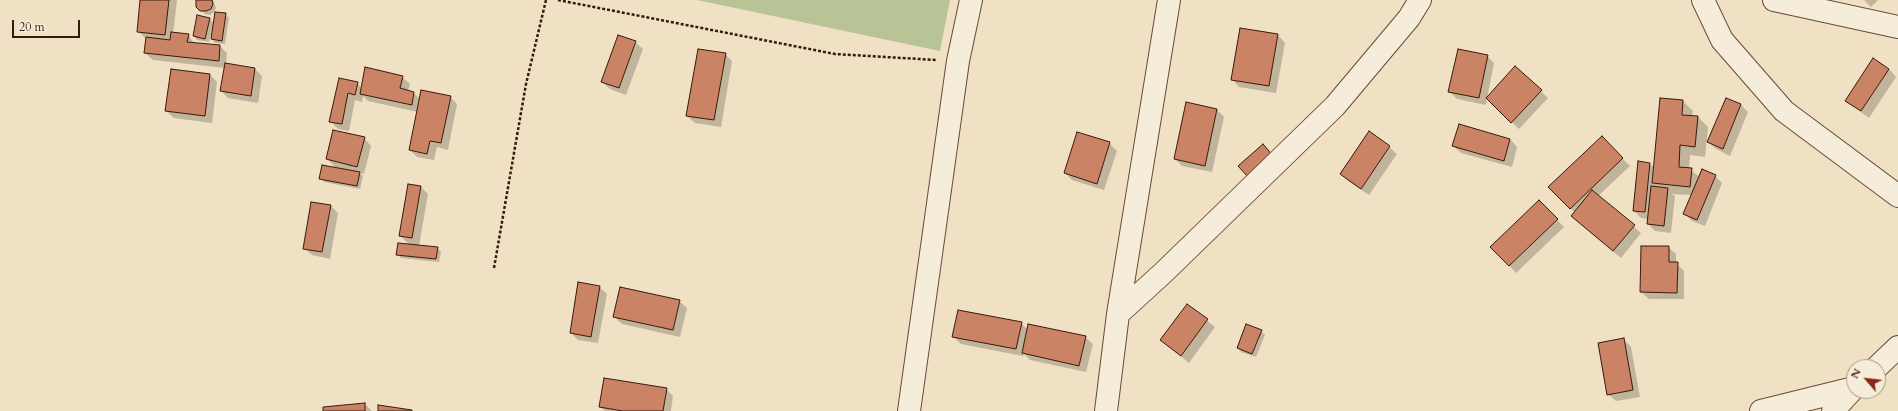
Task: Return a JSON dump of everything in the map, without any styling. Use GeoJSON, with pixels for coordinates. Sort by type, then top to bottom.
{"type":"FeatureCollection","features":[{"type":"Feature","properties":{"kind":"street"},"geometry":{"type":"LineString","coordinates":[[909,411],[958,61],[971,0]]}},
{"type":"Feature","properties":{"kind":"street"},"geometry":{"type":"LineString","coordinates":[[1106,411],[1118,314],[1169,0]]}},
{"type":"Feature","properties":{"kind":"street"},"geometry":{"type":"LineString","coordinates":[[1118,314],[1164,273],[1335,106],[1409,18],[1420,0]]}},
{"type":"Feature","properties":{"kind":"street"},"geometry":{"type":"LineString","coordinates":[[1703,0],[1722,40],[1784,111],[1898,196]]}},
{"type":"Feature","properties":{"kind":"street"},"geometry":{"type":"LineString","coordinates":[[1774,0],[1898,28]]}},
{"type":"Feature","properties":{"kind":"street"},"geometry":{"type":"LineString","coordinates":[[1886,359],[1898,348]]}},
{"type":"Feature","properties":{"kind":"street"},"geometry":{"type":"LineString","coordinates":[[1761,411],[1846,390]]}},
{"type":"Feature","properties":{"kind":"street"},"geometry":{"type":"LineString","coordinates":[[1833,411],[1846,397]]}},
{"type":"Feature","properties":{"kind":"path"},"geometry":{"type":"LineString","coordinates":[[494,268],[526,84],[546,0]]}},
{"type":"Feature","properties":{"kind":"path"},"geometry":{"type":"LineString","coordinates":[[558,0],[835,54],[958,61]]}},
{"type":"Feature","properties":{"kind":"green space"},"geometry":{"type":"Polygon","coordinates":[[[697,0],[950,0],[940,51],[697,0]]]}},
{"type":"Feature","properties":{"kind":"building"},"geometry":{"type":"Polygon","coordinates":[[[140,0],[169,0],[165,35],[137,32],[140,0]]]}},
{"type":"Feature","properties":{"kind":"building"},"geometry":{"type":"Polygon","coordinates":[[[196,0],[212,0],[213,4],[211,9],[200,11],[196,7],[196,0]]]}},
{"type":"Feature","properties":{"kind":"building"},"geometry":{"type":"Polygon","coordinates":[[[215,12],[226,13],[222,41],[211,39],[215,12]]]}},
{"type":"Feature","properties":{"kind":"building"},"geometry":{"type":"Polygon","coordinates":[[[197,15],[210,18],[205,39],[193,36],[197,15]]]}},
{"type":"Feature","properties":{"kind":"building"},"geometry":{"type":"Polygon","coordinates":[[[1240,28],[1278,34],[1269,86],[1231,80],[1240,28]]]}},
{"type":"Feature","properties":{"kind":"building"},"geometry":{"type":"Polygon","coordinates":[[[171,32],[189,34],[187,42],[220,45],[219,61],[144,53],[146,37],[170,40],[171,32]]]}},
{"type":"Feature","properties":{"kind":"building"},"geometry":{"type":"Polygon","coordinates":[[[618,35],[636,41],[619,88],[601,82],[618,35]]]}},
{"type":"Feature","properties":{"kind":"building"},"geometry":{"type":"Polygon","coordinates":[[[698,49],[726,53],[714,120],[686,116],[698,49]]]}},
{"type":"Feature","properties":{"kind":"building"},"geometry":{"type":"Polygon","coordinates":[[[1458,49],[1488,55],[1479,98],[1448,92],[1458,49]]]}},
{"type":"Feature","properties":{"kind":"building"},"geometry":{"type":"Polygon","coordinates":[[[1873,58],[1889,69],[1861,111],[1845,101],[1873,58]]]}},
{"type":"Feature","properties":{"kind":"building"},"geometry":{"type":"Polygon","coordinates":[[[225,63],[255,68],[251,96],[220,91],[225,63]]]}},
{"type":"Feature","properties":{"kind":"building"},"geometry":{"type":"Polygon","coordinates":[[[1515,66],[1542,90],[1511,123],[1486,98],[1515,66]]]}},
{"type":"Feature","properties":{"kind":"building"},"geometry":{"type":"Polygon","coordinates":[[[365,67],[403,76],[400,88],[414,92],[412,105],[360,94],[365,67]]]}},
{"type":"Feature","properties":{"kind":"building"},"geometry":{"type":"Polygon","coordinates":[[[171,69],[210,74],[205,116],[165,111],[171,69]]]}},
{"type":"Feature","properties":{"kind":"building"},"geometry":{"type":"Polygon","coordinates":[[[339,78],[358,82],[355,95],[348,93],[342,124],[329,122],[339,78]]]}},
{"type":"Feature","properties":{"kind":"building"},"geometry":{"type":"Polygon","coordinates":[[[421,90],[451,96],[441,143],[430,141],[427,154],[409,150],[421,90]]]}},
{"type":"Feature","properties":{"kind":"building"},"geometry":{"type":"Polygon","coordinates":[[[1660,98],[1683,100],[1682,115],[1698,116],[1695,147],[1680,145],[1679,167],[1692,168],[1690,187],[1652,183],[1660,98]]]}},
{"type":"Feature","properties":{"kind":"building"},"geometry":{"type":"Polygon","coordinates":[[[1726,98],[1741,104],[1723,149],[1707,142],[1726,98]]]}},
{"type":"Feature","properties":{"kind":"building"},"geometry":{"type":"Polygon","coordinates":[[[1186,102],[1217,109],[1205,166],[1174,159],[1186,102]]]}},
{"type":"Feature","properties":{"kind":"building"},"geometry":{"type":"Polygon","coordinates":[[[1459,124],[1510,139],[1504,161],[1452,146],[1459,124]]]}},
{"type":"Feature","properties":{"kind":"building"},"geometry":{"type":"Polygon","coordinates":[[[333,130],[365,137],[357,167],[326,159],[333,130]]]}},
{"type":"Feature","properties":{"kind":"building"},"geometry":{"type":"Polygon","coordinates":[[[1369,131],[1390,146],[1361,189],[1340,174],[1369,131]]]}},
{"type":"Feature","properties":{"kind":"building"},"geometry":{"type":"Polygon","coordinates":[[[1077,132],[1110,142],[1097,184],[1064,173],[1077,132]]]}},
{"type":"Feature","properties":{"kind":"building"},"geometry":{"type":"Polygon","coordinates":[[[1602,136],[1623,158],[1570,209],[1548,187],[1602,136]]]}},
{"type":"Feature","properties":{"kind":"building"},"geometry":{"type":"Polygon","coordinates":[[[1263,144],[1274,157],[1249,178],[1238,166],[1263,144]]]}},
{"type":"Feature","properties":{"kind":"building"},"geometry":{"type":"Polygon","coordinates":[[[1638,161],[1650,163],[1645,212],[1633,211],[1638,161]]]}},
{"type":"Feature","properties":{"kind":"building"},"geometry":{"type":"Polygon","coordinates":[[[322,165],[360,172],[357,186],[319,179],[322,165]]]}},
{"type":"Feature","properties":{"kind":"building"},"geometry":{"type":"Polygon","coordinates":[[[1702,169],[1716,175],[1697,220],[1683,214],[1702,169]]]}},
{"type":"Feature","properties":{"kind":"building"},"geometry":{"type":"Polygon","coordinates":[[[408,184],[421,186],[412,238],[399,236],[408,184]]]}},
{"type":"Feature","properties":{"kind":"building"},"geometry":{"type":"Polygon","coordinates":[[[1651,186],[1668,188],[1664,226],[1647,224],[1651,186]]]}},
{"type":"Feature","properties":{"kind":"building"},"geometry":{"type":"Polygon","coordinates":[[[1592,190],[1635,225],[1613,251],[1571,216],[1592,190]]]}},
{"type":"Feature","properties":{"kind":"building"},"geometry":{"type":"Polygon","coordinates":[[[1539,200],[1558,219],[1509,266],[1490,247],[1539,200]]]}},
{"type":"Feature","properties":{"kind":"building"},"geometry":{"type":"Polygon","coordinates":[[[311,202],[331,205],[322,252],[303,249],[311,202]]]}},
{"type":"Feature","properties":{"kind":"building"},"geometry":{"type":"Polygon","coordinates":[[[398,243],[438,247],[436,259],[396,255],[398,243]]]}},
{"type":"Feature","properties":{"kind":"building"},"geometry":{"type":"Polygon","coordinates":[[[1641,246],[1669,246],[1669,262],[1678,262],[1677,293],[1640,292],[1641,246]]]}},
{"type":"Feature","properties":{"kind":"building"},"geometry":{"type":"Polygon","coordinates":[[[578,282],[600,286],[591,337],[570,333],[578,282]]]}},
{"type":"Feature","properties":{"kind":"building"},"geometry":{"type":"Polygon","coordinates":[[[620,287],[680,300],[673,330],[613,317],[620,287]]]}},
{"type":"Feature","properties":{"kind":"building"},"geometry":{"type":"Polygon","coordinates":[[[1187,304],[1208,319],[1181,356],[1160,340],[1187,304]]]}},
{"type":"Feature","properties":{"kind":"building"},"geometry":{"type":"Polygon","coordinates":[[[958,310],[1022,322],[1016,349],[952,337],[958,310]]]}},
{"type":"Feature","properties":{"kind":"building"},"geometry":{"type":"Polygon","coordinates":[[[1028,324],[1086,336],[1079,366],[1022,353],[1028,324]]]}},
{"type":"Feature","properties":{"kind":"building"},"geometry":{"type":"Polygon","coordinates":[[[1246,324],[1262,330],[1252,354],[1237,348],[1246,324]]]}},
{"type":"Feature","properties":{"kind":"building"},"geometry":{"type":"Polygon","coordinates":[[[1624,338],[1633,390],[1607,395],[1598,343],[1624,338]]]}},
{"type":"Feature","properties":{"kind":"building"},"geometry":{"type":"Polygon","coordinates":[[[604,378],[667,388],[663,411],[623,411],[599,407],[604,378]]]}},
{"type":"Feature","properties":{"kind":"building"},"geometry":{"type":"Polygon","coordinates":[[[365,403],[365,411],[323,411],[323,407],[365,403]]]}},
{"type":"Feature","properties":{"kind":"building"},"geometry":{"type":"Polygon","coordinates":[[[378,405],[412,410],[412,411],[378,411],[378,405]]]}}]}
